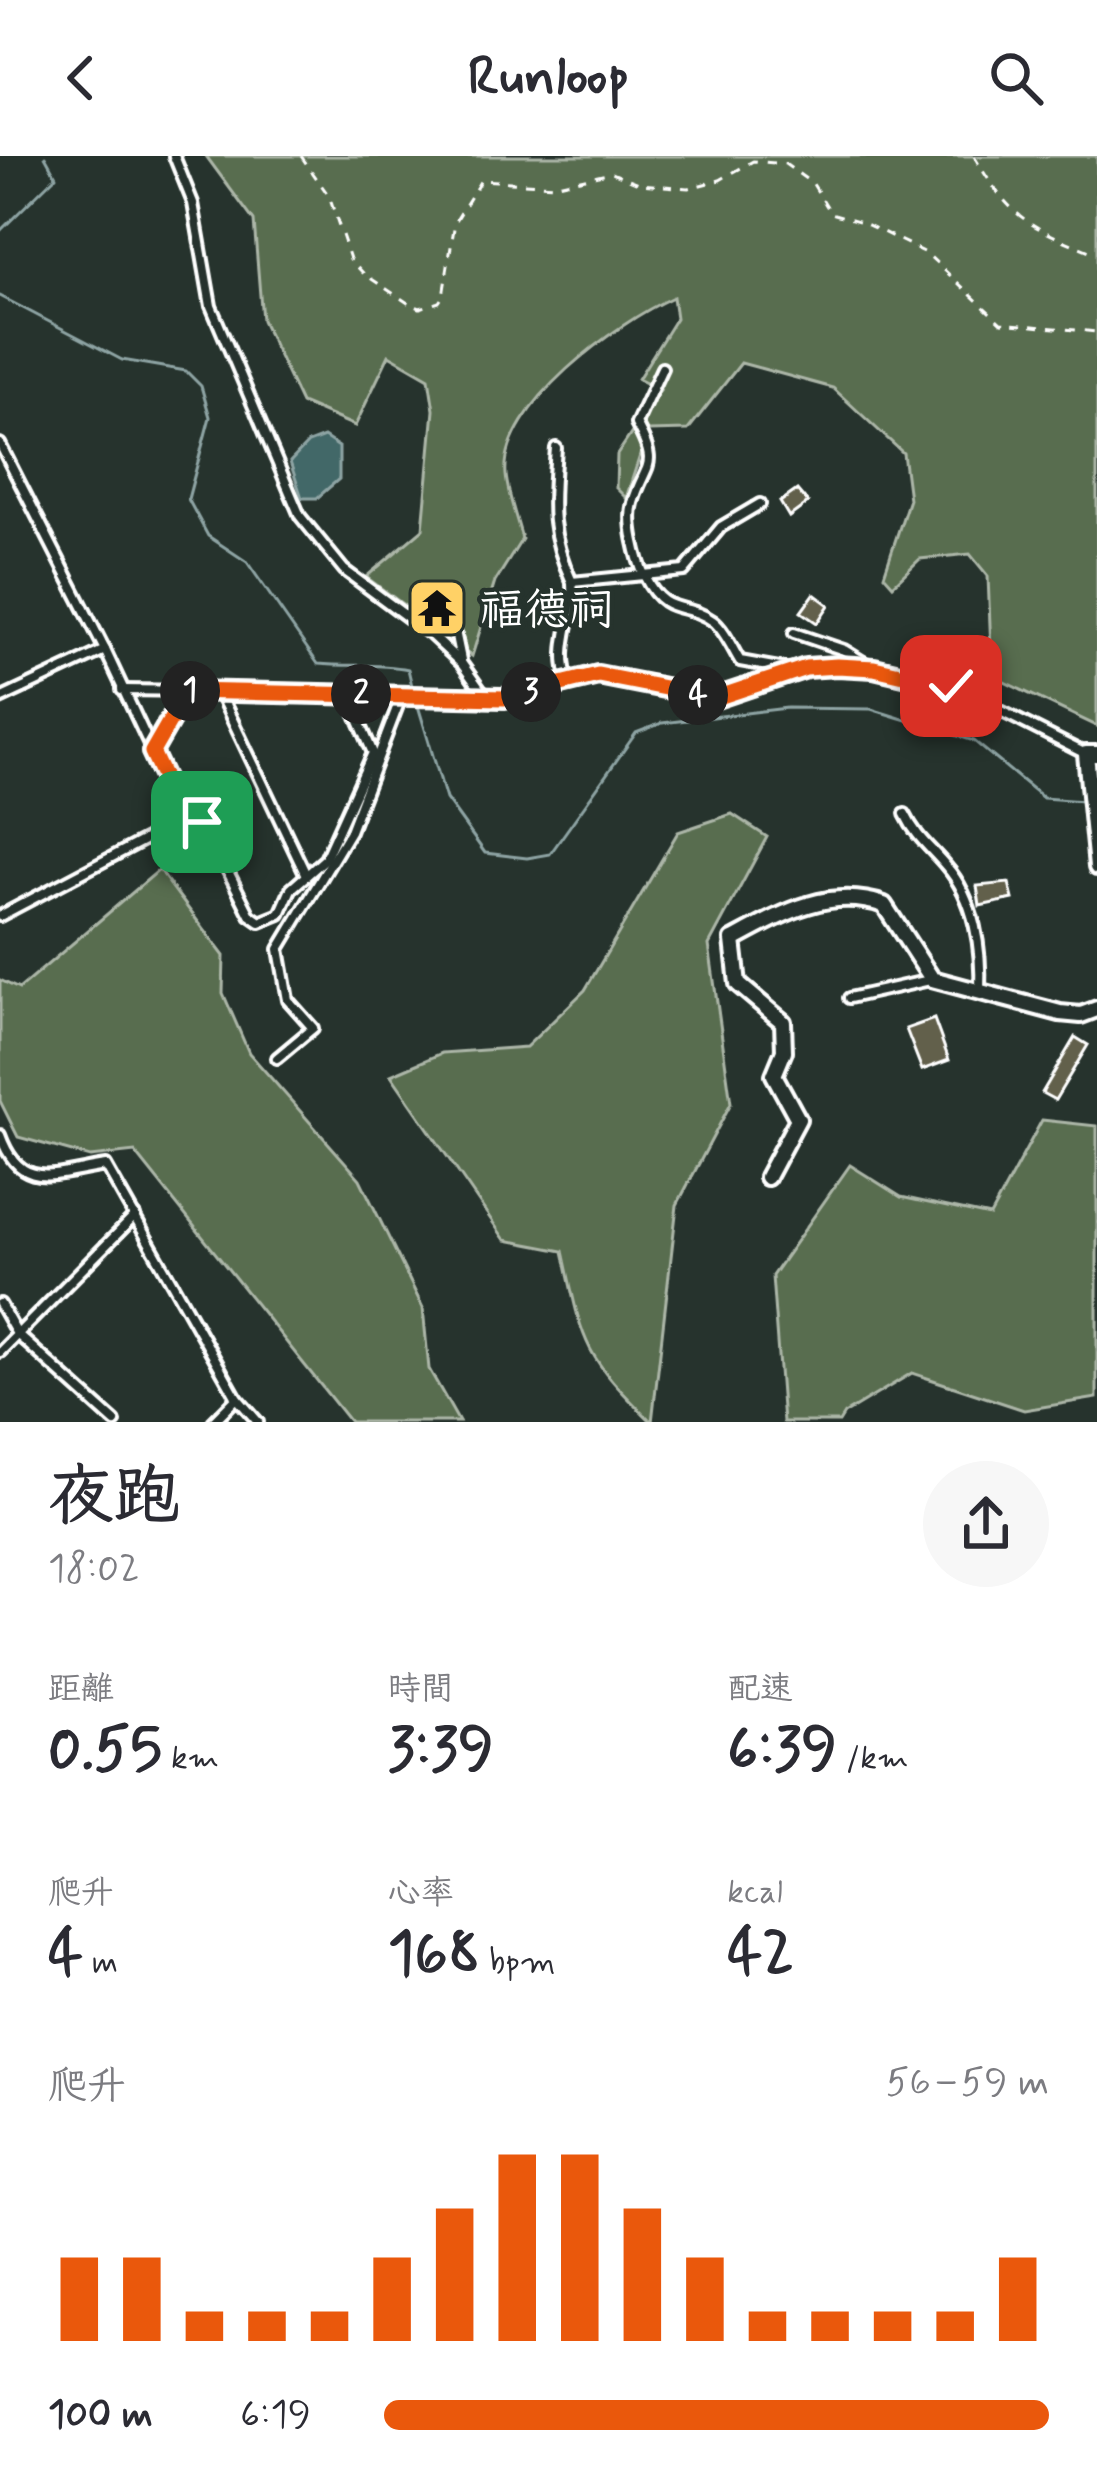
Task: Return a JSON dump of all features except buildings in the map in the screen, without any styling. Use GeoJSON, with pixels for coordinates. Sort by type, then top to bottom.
{"type":"FeatureCollection","features":[{"type":"Feature","properties":{"kind":"street"},"geometry":{"type":"LineString","coordinates":[[1092,754],[1097,867]]}},
{"type":"Feature","properties":{"kind":"street"},"geometry":{"type":"LineString","coordinates":[[767,1177],[799,1119],[774,1075],[784,1051],[783,1022],[738,984],[733,940],[791,909],[841,898],[872,901],[884,905],[932,980],[1060,1013],[1081,1015],[1097,1009]]}},
{"type":"Feature","properties":{"kind":"lane"},"geometry":{"type":"LineString","coordinates":[[174,156],[193,203],[211,306],[300,516],[344,570],[430,634],[462,664],[484,695]]}},
{"type":"Feature","properties":{"kind":"lane"},"geometry":{"type":"LineString","coordinates":[[662,368],[636,424],[650,453],[648,476],[633,502],[631,521],[644,575],[664,605],[713,621],[740,661],[797,671]]}},
{"type":"Feature","properties":{"kind":"lane"},"geometry":{"type":"LineString","coordinates":[[0,444],[105,650],[184,820]]}},
{"type":"Feature","properties":{"kind":"lane"},"geometry":{"type":"LineString","coordinates":[[556,448],[551,522],[555,545],[572,582],[574,607],[560,659],[569,682]]}},
{"type":"Feature","properties":{"kind":"lane"},"geometry":{"type":"LineString","coordinates":[[572,582],[684,571],[721,527],[760,504]]}},
{"type":"Feature","properties":{"kind":"lane"},"geometry":{"type":"LineString","coordinates":[[445,617],[454,631],[462,664]]}},
{"type":"Feature","properties":{"kind":"lane"},"geometry":{"type":"LineString","coordinates":[[794,633],[844,650],[874,668]]}},
{"type":"Feature","properties":{"kind":"lane"},"geometry":{"type":"LineString","coordinates":[[0,699],[105,650]]}},
{"type":"Feature","properties":{"kind":"lane"},"geometry":{"type":"LineString","coordinates":[[122,690],[465,697],[520,695],[598,675],[716,698],[797,671],[874,668],[951,686],[1092,754]]}},
{"type":"Feature","properties":{"kind":"lane"},"geometry":{"type":"LineString","coordinates":[[152,752],[187,691]]}},
{"type":"Feature","properties":{"kind":"lane"},"geometry":{"type":"LineString","coordinates":[[219,692],[306,875]]}},
{"type":"Feature","properties":{"kind":"lane"},"geometry":{"type":"LineString","coordinates":[[0,916],[195,815],[250,915],[260,922],[280,914],[291,889],[325,859],[373,753],[347,694]]}},
{"type":"Feature","properties":{"kind":"lane"},"geometry":{"type":"LineString","coordinates":[[277,1058],[313,1028],[288,1000],[280,949],[350,831],[402,695]]}},
{"type":"Feature","properties":{"kind":"lane"},"geometry":{"type":"LineString","coordinates":[[904,814],[916,837],[950,869],[967,905],[982,950],[980,994]]}},
{"type":"Feature","properties":{"kind":"lane"},"geometry":{"type":"LineString","coordinates":[[849,998],[932,980]]}},
{"type":"Feature","properties":{"kind":"lane"},"geometry":{"type":"LineString","coordinates":[[0,1135],[14,1167],[31,1177],[106,1166],[237,1398],[258,1422]]}},
{"type":"Feature","properties":{"kind":"lane"},"geometry":{"type":"LineString","coordinates":[[0,1352],[136,1216]]}},
{"type":"Feature","properties":{"kind":"lane"},"geometry":{"type":"LineString","coordinates":[[0,1304],[17,1334],[115,1422]]}},
{"type":"Feature","properties":{"kind":"lane"},"geometry":{"type":"LineString","coordinates":[[213,1422],[237,1398]]}},
{"type":"Feature","properties":{"kind":"path"},"geometry":{"type":"LineString","coordinates":[[301,156],[329,196],[350,260],[391,297],[420,308],[443,296],[455,222],[481,179],[553,185],[612,172],[641,184],[689,188],[720,181],[753,161],[785,164],[813,184],[831,213],[862,222],[926,254],[1000,323],[1097,332]]}},
{"type":"Feature","properties":{"kind":"path"},"geometry":{"type":"LineString","coordinates":[[974,156],[1000,201],[1036,230],[1097,254]]}},
{"type":"Feature","properties":{"kind":"green space"},"geometry":{"type":"Polygon","coordinates":[[[206,156],[1097,156],[1097,726],[992,676],[988,576],[970,554],[920,559],[893,585],[884,575],[909,499],[903,453],[833,388],[741,363],[688,430],[648,431],[626,498],[616,488],[617,455],[660,390],[638,379],[676,318],[673,297],[594,346],[542,395],[522,422],[509,449],[506,475],[522,539],[495,582],[472,656],[366,577],[423,529],[434,410],[429,378],[389,355],[355,426],[301,403],[262,320],[254,221],[206,156]]]}},
{"type":"Feature","properties":{"kind":"green space"},"geometry":{"type":"Polygon","coordinates":[[[732,814],[767,837],[709,945],[731,1103],[677,1205],[652,1422],[611,1380],[589,1346],[563,1251],[505,1240],[391,1075],[442,1053],[526,1047],[585,990],[678,832],[732,814]]]}},
{"type":"Feature","properties":{"kind":"green space"},"geometry":{"type":"Polygon","coordinates":[[[159,870],[224,956],[223,993],[249,1053],[360,1179],[423,1308],[429,1369],[459,1422],[350,1422],[135,1152],[90,1157],[18,1137],[0,1101],[0,980],[19,989],[159,870]]]}},
{"type":"Feature","properties":{"kind":"green space"},"geometry":{"type":"Polygon","coordinates":[[[1042,1120],[1097,1126],[1097,1398],[1024,1410],[912,1373],[844,1414],[839,1422],[783,1422],[772,1276],[850,1165],[901,1197],[990,1216],[1042,1120]]]}},
{"type":"Feature","properties":{"kind":"water"},"geometry":{"type":"Polygon","coordinates":[[[324,437],[339,447],[339,479],[317,498],[302,498],[290,462],[308,443],[324,437]]]}},
{"type":"Feature","properties":{"kind":"waterway"},"geometry":{"type":"LineString","coordinates":[[0,231],[56,176],[45,156]]}},
{"type":"Feature","properties":{"kind":"waterway"},"geometry":{"type":"LineString","coordinates":[[0,296],[122,360],[186,371],[201,386],[210,417],[188,499],[208,536],[247,562],[318,664],[408,669],[413,690]]}},
{"type":"Feature","properties":{"kind":"waterway"},"geometry":{"type":"LineString","coordinates":[[416,699],[446,799],[485,853],[527,858],[550,854],[636,733],[662,723],[787,708],[871,709],[974,741],[1043,798],[1083,801]]}},
{"type":"Feature","properties":{"kind":"place","name":"福德祠"},"geometry":{"type":"Point","coordinates":[437,608]}},
{"type":"Feature","properties":{"kind":"route"},"geometry":{"type":"LineString","coordinates":[[202,822],[195,815],[184,820],[152,752],[187,691],[504,698],[598,675],[716,698],[806,668],[837,666],[874,668],[951,686]]}}]}
